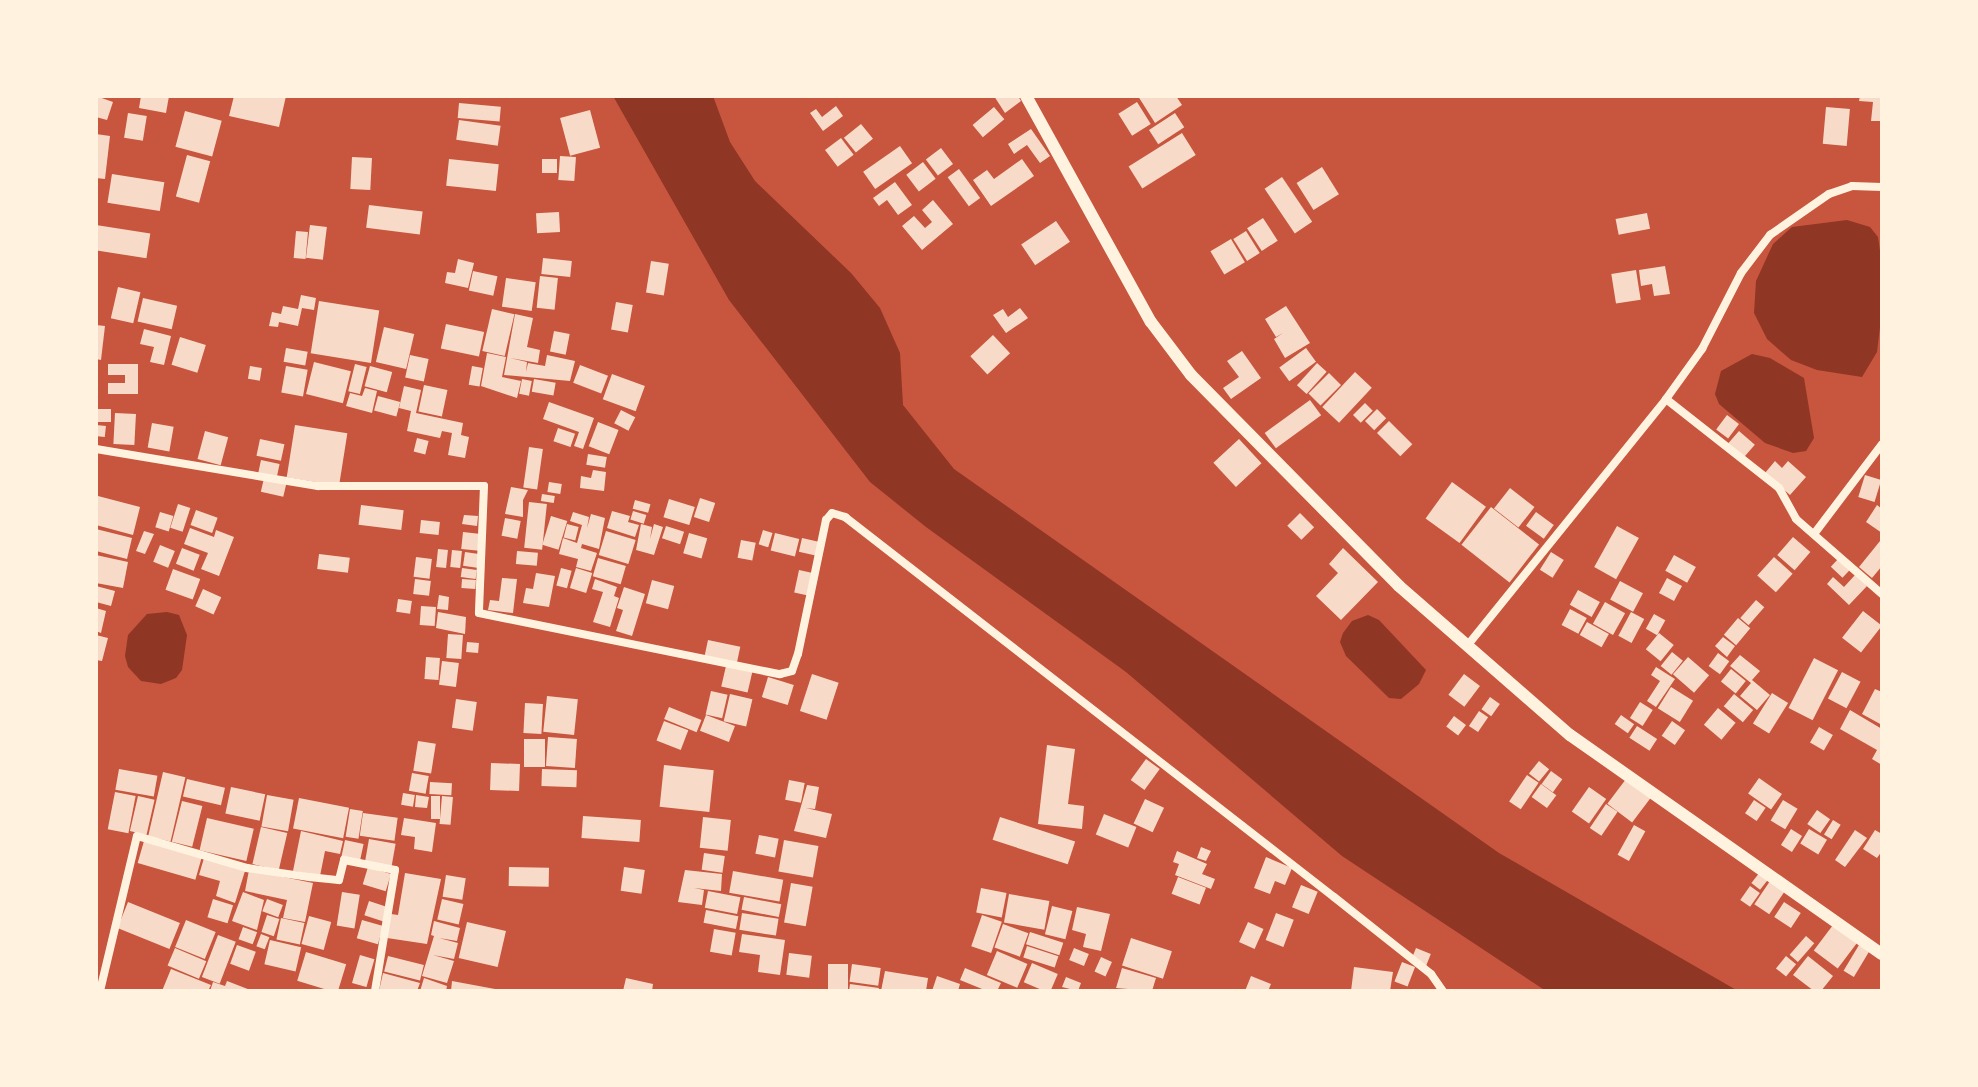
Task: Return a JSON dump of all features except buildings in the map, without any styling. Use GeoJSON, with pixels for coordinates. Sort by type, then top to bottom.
{"type":"FeatureCollection","features":[{"type":"Feature","properties":{"kind":"street"},"geometry":{"type":"LineString","coordinates":[[1026,96],[1151,322],[1191,375],[1399,586],[1570,735],[1882,954]]}},
{"type":"Feature","properties":{"kind":"street"},"geometry":{"type":"LineString","coordinates":[[1467,646],[1637,431],[1666,399],[1702,349],[1741,273],[1770,235],[1829,194],[1852,186],[1882,187]]}},
{"type":"Feature","properties":{"kind":"street"},"geometry":{"type":"LineString","coordinates":[[1666,399],[1779,488],[1796,519],[1882,594]]}},
{"type":"Feature","properties":{"kind":"street"},"geometry":{"type":"LineString","coordinates":[[1814,534],[1882,444]]}},
{"type":"Feature","properties":{"kind":"street"},"geometry":{"type":"LineString","coordinates":[[96,449],[318,486],[484,486],[479,613],[780,674],[792,671],[798,654],[826,520],[832,513],[845,517],[1334,897],[1431,974],[1443,991]]}},
{"type":"Feature","properties":{"kind":"street"},"geometry":{"type":"LineString","coordinates":[[100,991],[137,836],[247,868],[309,877],[339,880],[344,860],[395,870],[375,991]]}},
{"type":"Feature","properties":{"kind":"shaded area"},"geometry":{"type":"Polygon","coordinates":[[[613,96],[713,96],[730,142],[755,181],[851,273],[880,308],[900,353],[903,405],[954,469],[1499,853],[1738,991],[1546,991],[1342,856],[1126,672],[926,527],[870,482],[729,300],[613,96]]]}},
{"type":"Feature","properties":{"kind":"shaded area"},"geometry":{"type":"Polygon","coordinates":[[[1847,220],[1870,227],[1878,237],[1881,258],[1882,311],[1877,352],[1862,377],[1817,370],[1791,360],[1767,339],[1754,313],[1756,281],[1773,244],[1792,227],[1847,220]]]}},
{"type":"Feature","properties":{"kind":"shaded area"},"geometry":{"type":"Polygon","coordinates":[[[1752,354],[1770,358],[1804,378],[1814,438],[1806,451],[1793,453],[1765,443],[1719,404],[1715,394],[1721,371],[1752,354]]]}},
{"type":"Feature","properties":{"kind":"shaded area"},"geometry":{"type":"Polygon","coordinates":[[[167,612],[179,615],[187,635],[182,670],[176,678],[161,684],[141,681],[128,667],[125,656],[128,635],[147,614],[167,612]]]}},
{"type":"Feature","properties":{"kind":"shaded area"},"geometry":{"type":"Polygon","coordinates":[[[1368,615],[1379,620],[1426,670],[1419,684],[1401,699],[1389,698],[1346,656],[1340,642],[1352,621],[1368,615]]]}}]}
